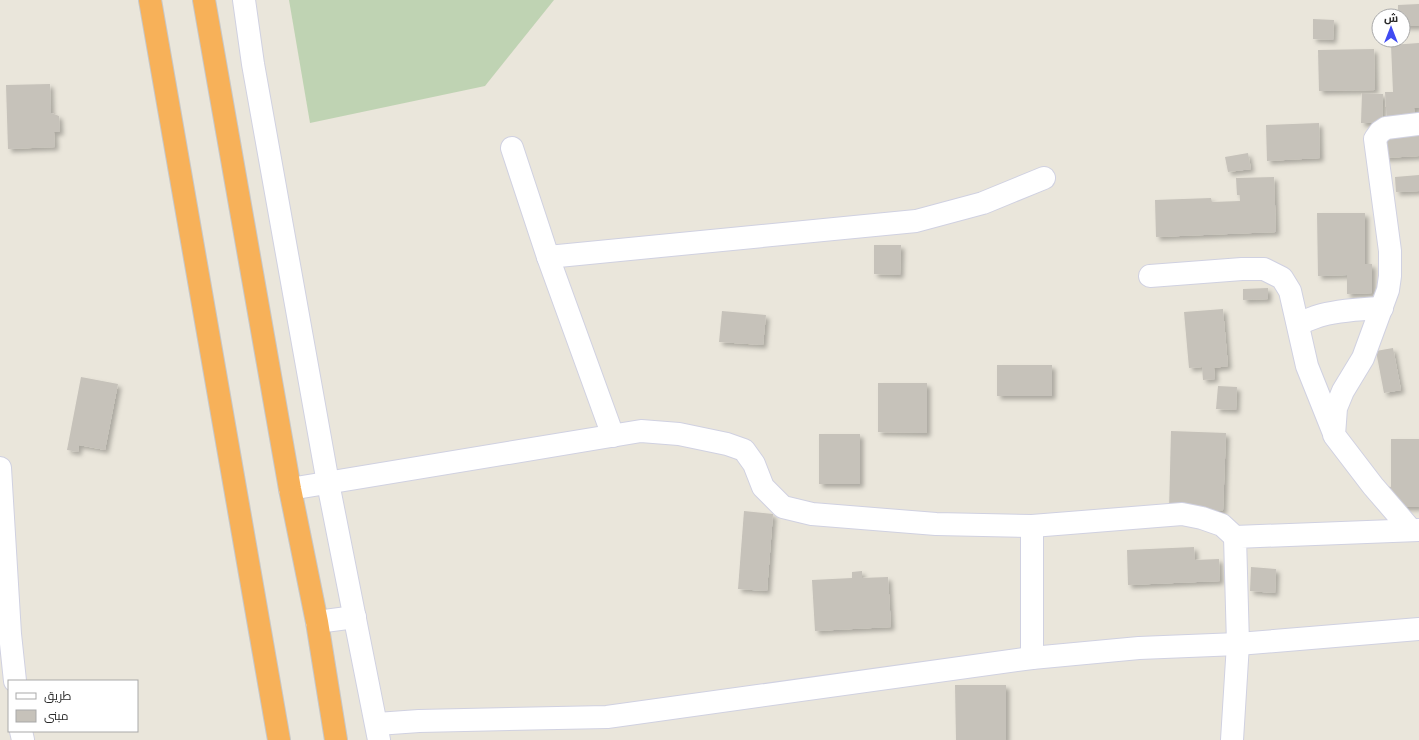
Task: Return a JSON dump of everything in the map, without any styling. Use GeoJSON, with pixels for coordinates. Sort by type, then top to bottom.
{"type":"FeatureCollection","features":[{"type":"Feature","properties":{"kind":"highway"},"geometry":{"type":"LineString","coordinates":[[150,0],[279,740]]}},
{"type":"Feature","properties":{"kind":"highway"},"geometry":{"type":"LineString","coordinates":[[204,0],[290,489],[317,622],[336,740]]}},
{"type":"Feature","properties":{"kind":"street"},"geometry":{"type":"LineString","coordinates":[[244,0],[253,64],[328,483],[378,732],[419,721],[607,717],[1032,658],[1139,648],[1238,644],[1419,629]]}},
{"type":"Feature","properties":{"kind":"street"},"geometry":{"type":"LineString","coordinates":[[1334,435],[1336,408],[1343,391],[1364,358],[1382,308],[1389,283],[1390,251],[1375,139],[1380,132],[1386,128],[1419,124]]}},
{"type":"Feature","properties":{"kind":"street"},"geometry":{"type":"LineString","coordinates":[[512,148],[548,257],[613,436]]}},
{"type":"Feature","properties":{"kind":"street"},"geometry":{"type":"LineString","coordinates":[[548,257],[916,221],[983,203],[1044,178]]}},
{"type":"Feature","properties":{"kind":"street"},"geometry":{"type":"LineString","coordinates":[[1150,276],[1242,269],[1264,269],[1282,278],[1290,291],[1307,366],[1334,435],[1372,486],[1415,530]]}},
{"type":"Feature","properties":{"kind":"street"},"geometry":{"type":"LineString","coordinates":[[1298,324],[1322,315],[1340,311],[1382,308]]}},
{"type":"Feature","properties":{"kind":"street"},"geometry":{"type":"LineString","coordinates":[[290,489],[641,432],[679,434],[727,444],[744,450],[754,464],[763,487],[783,507],[804,512],[936,524],[1032,526],[1182,514],[1202,518],[1222,525],[1235,537],[1415,530]]}},
{"type":"Feature","properties":{"kind":"street"},"geometry":{"type":"LineString","coordinates":[[0,468],[5,633],[15,680]]}},
{"type":"Feature","properties":{"kind":"street"},"geometry":{"type":"LineString","coordinates":[[1032,526],[1032,658]]}},
{"type":"Feature","properties":{"kind":"street"},"geometry":{"type":"LineString","coordinates":[[1232,740],[1238,644],[1235,537]]}},
{"type":"Feature","properties":{"kind":"street"},"geometry":{"type":"LineString","coordinates":[[317,622],[355,617]]}},
{"type":"Feature","properties":{"kind":"green space"},"geometry":{"type":"Polygon","coordinates":[[[289,0],[554,0],[485,86],[310,123],[289,0]]]}},
{"type":"Feature","properties":{"kind":"building"},"geometry":{"type":"Polygon","coordinates":[[[1419,4],[1419,26],[1411,26],[1411,8],[1398,8],[1398,5],[1419,4]]]}},
{"type":"Feature","properties":{"kind":"building"},"geometry":{"type":"Polygon","coordinates":[[[1313,19],[1334,20],[1333,40],[1313,39],[1313,19]]]}},
{"type":"Feature","properties":{"kind":"building"},"geometry":{"type":"Polygon","coordinates":[[[1419,43],[1419,108],[1414,108],[1415,120],[1387,123],[1385,92],[1393,92],[1391,48],[1411,48],[1411,44],[1419,43]]]}},
{"type":"Feature","properties":{"kind":"building"},"geometry":{"type":"Polygon","coordinates":[[[1374,49],[1375,90],[1319,91],[1318,50],[1374,49]]]}},
{"type":"Feature","properties":{"kind":"building"},"geometry":{"type":"Polygon","coordinates":[[[50,84],[51,113],[59,116],[60,132],[54,132],[55,147],[8,149],[6,85],[50,84]]]}},
{"type":"Feature","properties":{"kind":"building"},"geometry":{"type":"Polygon","coordinates":[[[1362,93],[1383,94],[1382,123],[1361,123],[1362,93]]]}},
{"type":"Feature","properties":{"kind":"building"},"geometry":{"type":"Polygon","coordinates":[[[1319,123],[1320,158],[1267,161],[1266,125],[1319,123]]]}},
{"type":"Feature","properties":{"kind":"building"},"geometry":{"type":"Polygon","coordinates":[[[1419,132],[1419,156],[1384,158],[1383,134],[1419,132]]]}},
{"type":"Feature","properties":{"kind":"building"},"geometry":{"type":"Polygon","coordinates":[[[1248,153],[1251,169],[1228,172],[1225,157],[1248,153]]]}},
{"type":"Feature","properties":{"kind":"building"},"geometry":{"type":"Polygon","coordinates":[[[1419,175],[1419,191],[1396,192],[1395,177],[1419,175]]]}},
{"type":"Feature","properties":{"kind":"building"},"geometry":{"type":"Polygon","coordinates":[[[1274,177],[1276,232],[1156,237],[1155,200],[1211,198],[1212,202],[1240,201],[1240,195],[1237,195],[1236,178],[1274,177]]]}},
{"type":"Feature","properties":{"kind":"building"},"geometry":{"type":"Polygon","coordinates":[[[1317,213],[1365,213],[1365,264],[1372,264],[1372,293],[1347,294],[1347,275],[1318,276],[1317,213]]]}},
{"type":"Feature","properties":{"kind":"building"},"geometry":{"type":"Polygon","coordinates":[[[874,245],[901,245],[900,275],[874,274],[874,245]]]}},
{"type":"Feature","properties":{"kind":"building"},"geometry":{"type":"Polygon","coordinates":[[[1268,288],[1268,299],[1243,300],[1243,289],[1268,288]]]}},
{"type":"Feature","properties":{"kind":"building"},"geometry":{"type":"Polygon","coordinates":[[[1223,309],[1228,366],[1214,368],[1215,379],[1203,380],[1202,367],[1189,368],[1184,312],[1223,309]]]}},
{"type":"Feature","properties":{"kind":"building"},"geometry":{"type":"Polygon","coordinates":[[[722,311],[766,315],[763,345],[719,342],[722,311]]]}},
{"type":"Feature","properties":{"kind":"building"},"geometry":{"type":"Polygon","coordinates":[[[1393,348],[1401,390],[1384,393],[1376,351],[1393,348]]]}},
{"type":"Feature","properties":{"kind":"building"},"geometry":{"type":"Polygon","coordinates":[[[997,365],[1052,365],[1052,396],[997,396],[997,365]]]}},
{"type":"Feature","properties":{"kind":"building"},"geometry":{"type":"Polygon","coordinates":[[[81,377],[118,384],[105,450],[79,445],[78,452],[67,450],[81,377]]]}},
{"type":"Feature","properties":{"kind":"building"},"geometry":{"type":"Polygon","coordinates":[[[878,383],[927,383],[927,433],[878,432],[878,383]]]}},
{"type":"Feature","properties":{"kind":"building"},"geometry":{"type":"Polygon","coordinates":[[[1218,386],[1237,387],[1236,410],[1216,409],[1218,386]]]}},
{"type":"Feature","properties":{"kind":"building"},"geometry":{"type":"Polygon","coordinates":[[[1171,431],[1226,433],[1223,511],[1169,510],[1171,431]]]}},
{"type":"Feature","properties":{"kind":"building"},"geometry":{"type":"Polygon","coordinates":[[[819,434],[860,434],[860,484],[819,484],[819,434]]]}},
{"type":"Feature","properties":{"kind":"building"},"geometry":{"type":"Polygon","coordinates":[[[1391,439],[1419,439],[1419,507],[1386,507],[1386,486],[1391,487],[1391,439]]]}},
{"type":"Feature","properties":{"kind":"building"},"geometry":{"type":"Polygon","coordinates":[[[744,511],[773,514],[767,591],[738,589],[744,511]]]}},
{"type":"Feature","properties":{"kind":"building"},"geometry":{"type":"Polygon","coordinates":[[[1194,547],[1195,560],[1219,559],[1220,581],[1128,585],[1127,550],[1194,547]]]}},
{"type":"Feature","properties":{"kind":"building"},"geometry":{"type":"Polygon","coordinates":[[[1251,567],[1276,569],[1275,593],[1250,591],[1251,567]]]}},
{"type":"Feature","properties":{"kind":"building"},"geometry":{"type":"Polygon","coordinates":[[[862,571],[862,578],[888,577],[891,627],[815,631],[812,580],[852,578],[852,572],[862,571]]]}},
{"type":"Feature","properties":{"kind":"building"},"geometry":{"type":"Polygon","coordinates":[[[955,685],[1006,685],[1006,740],[956,740],[955,685]]]}}]}
